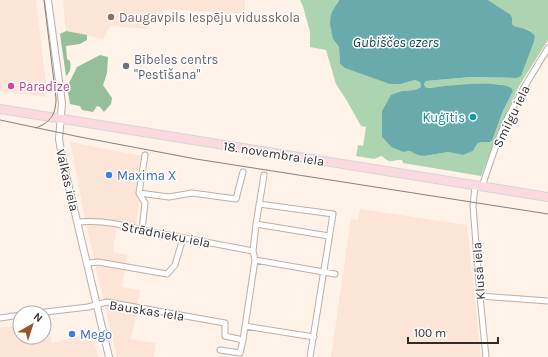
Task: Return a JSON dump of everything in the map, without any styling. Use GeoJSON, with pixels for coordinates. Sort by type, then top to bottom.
{"type":"FeatureCollection","features":[{"type":"Feature","properties":{"kind":"main road","name":"18. novembra iela"},"geometry":{"type":"LineString","coordinates":[[0,109],[548,197]]}},
{"type":"Feature","properties":{"kind":"street","name":"Valkas iela"},"geometry":{"type":"LineString","coordinates":[[48,0],[62,103],[59,139],[63,162],[109,357]]}},
{"type":"Feature","properties":{"kind":"street","name":"Smilgu iela"},"geometry":{"type":"LineString","coordinates":[[478,186],[505,123],[548,48]]}},
{"type":"Feature","properties":{"kind":"street"},"geometry":{"type":"LineString","coordinates":[[142,230],[145,203],[139,193],[145,155]]}},
{"type":"Feature","properties":{"kind":"street"},"geometry":{"type":"LineString","coordinates":[[139,193],[169,197],[192,193],[236,199],[243,172]]}},
{"type":"Feature","properties":{"kind":"street"},"geometry":{"type":"LineString","coordinates":[[220,350],[240,355],[255,260],[254,251],[256,224],[264,175]]}},
{"type":"Feature","properties":{"kind":"street","name":"Klusā iela"},"geometry":{"type":"LineString","coordinates":[[478,186],[473,202],[486,357]]}},
{"type":"Feature","properties":{"kind":"street"},"geometry":{"type":"LineString","coordinates":[[259,204],[333,214],[310,357]]}},
{"type":"Feature","properties":{"kind":"street","name":"Strādnieku iela"},"geometry":{"type":"LineString","coordinates":[[78,222],[92,221],[129,226],[142,230],[254,251]]}},
{"type":"Feature","properties":{"kind":"street"},"geometry":{"type":"LineString","coordinates":[[256,224],[329,236]]}},
{"type":"Feature","properties":{"kind":"street"},"geometry":{"type":"LineString","coordinates":[[88,263],[98,262],[167,274],[176,265],[183,238]]}},
{"type":"Feature","properties":{"kind":"street"},"geometry":{"type":"LineString","coordinates":[[255,260],[334,274]]}},
{"type":"Feature","properties":{"kind":"street"},"geometry":{"type":"LineString","coordinates":[[480,296],[548,301]]}},
{"type":"Feature","properties":{"kind":"street","name":"Bauskas iela"},"geometry":{"type":"LineString","coordinates":[[52,311],[88,307],[107,302],[225,324],[225,336],[243,340]]}},
{"type":"Feature","properties":{"kind":"street"},"geometry":{"type":"LineString","coordinates":[[0,318],[12,316]]}},
{"type":"Feature","properties":{"kind":"street"},"geometry":{"type":"LineString","coordinates":[[245,326],[314,337]]}},
{"type":"Feature","properties":{"kind":"shaded area"},"geometry":{"type":"Polygon","coordinates":[[[0,0],[36,0],[47,92],[46,97],[0,91],[0,0]]]}},
{"type":"Feature","properties":{"kind":"shaded area","name":"Daugavpils Iespēju vidusskola"},"geometry":{"type":"Polygon","coordinates":[[[63,0],[245,0],[244,14],[164,9],[147,29],[110,26],[103,39],[66,31],[63,0]]]}},
{"type":"Feature","properties":{"kind":"shaded area"},"geometry":{"type":"Polygon","coordinates":[[[70,142],[146,157],[135,232],[116,229],[113,252],[127,255],[122,287],[140,290],[131,339],[156,343],[154,357],[117,357],[86,224],[70,142]]]}},
{"type":"Feature","properties":{"kind":"shaded area"},"geometry":{"type":"Polygon","coordinates":[[[360,209],[467,225],[481,357],[331,357],[351,219],[358,220],[360,209]]]}},
{"type":"Feature","properties":{"kind":"shaded area"},"geometry":{"type":"Polygon","coordinates":[[[12,326],[12,345],[52,345],[52,343],[92,333],[98,357],[0,357],[0,328],[12,326]]]}},
{"type":"Feature","properties":{"kind":"green space"},"geometry":{"type":"Polygon","coordinates":[[[300,0],[339,0],[337,2],[333,39],[339,47],[340,64],[401,84],[415,80],[420,82],[421,87],[415,90],[402,91],[382,111],[382,137],[391,147],[403,152],[410,151],[424,156],[448,152],[463,155],[473,151],[477,144],[481,142],[492,141],[503,111],[513,91],[509,87],[499,84],[425,88],[424,84],[426,81],[471,77],[517,78],[521,76],[535,36],[529,30],[514,26],[512,24],[511,15],[488,0],[548,0],[548,40],[519,86],[502,122],[481,176],[403,163],[402,160],[389,161],[381,156],[374,159],[356,156],[358,145],[363,146],[366,127],[361,126],[336,84],[326,50],[310,47],[310,32],[300,0]]]}},
{"type":"Feature","properties":{"kind":"green space"},"geometry":{"type":"Polygon","coordinates":[[[66,31],[87,35],[87,40],[80,44],[66,46],[67,59],[70,61],[70,71],[66,76],[60,34],[66,31]]]}},
{"type":"Feature","properties":{"kind":"green space"},"geometry":{"type":"Polygon","coordinates":[[[100,55],[108,57],[107,73],[103,85],[112,98],[111,104],[104,112],[97,106],[93,112],[82,110],[80,106],[70,104],[67,87],[77,67],[100,55]]]}},
{"type":"Feature","properties":{"kind":"water","name":"Gubiščes ezers"},"geometry":{"type":"Polygon","coordinates":[[[339,0],[488,0],[511,15],[512,24],[514,26],[531,32],[535,36],[534,42],[521,76],[517,78],[471,77],[426,81],[424,84],[425,87],[428,88],[495,84],[511,88],[513,91],[503,111],[492,141],[481,142],[477,144],[473,151],[463,155],[448,152],[424,156],[410,151],[403,152],[391,147],[382,137],[382,111],[391,95],[402,91],[415,90],[421,87],[420,82],[415,80],[401,84],[390,84],[345,68],[340,64],[339,47],[333,39],[330,24],[331,14],[339,0]]]}},
{"type":"Feature","properties":{"kind":"tram line"},"geometry":{"type":"LineString","coordinates":[[36,128],[52,117],[56,104],[44,0]]}},
{"type":"Feature","properties":{"kind":"tram line"},"geometry":{"type":"LineString","coordinates":[[0,120],[196,159],[548,214]]}},
{"type":"Feature","properties":{"kind":"place","name":"Daugavpils Iespēju vidusskola"},"geometry":{"type":"Point","coordinates":[111,17]}},
{"type":"Feature","properties":{"kind":"place","name":"Bībeles centrs \"Pestīšana\""},"geometry":{"type":"Point","coordinates":[126,66]}},
{"type":"Feature","properties":{"kind":"place","name":"Paradīze"},"geometry":{"type":"Point","coordinates":[11,86]}},
{"type":"Feature","properties":{"kind":"place","name":"Kuģītis"},"geometry":{"type":"Point","coordinates":[473,117]}},
{"type":"Feature","properties":{"kind":"place","name":"Maxima X"},"geometry":{"type":"Point","coordinates":[109,175]}},
{"type":"Feature","properties":{"kind":"place","name":"Mego"},"geometry":{"type":"Point","coordinates":[72,334]}}]}
